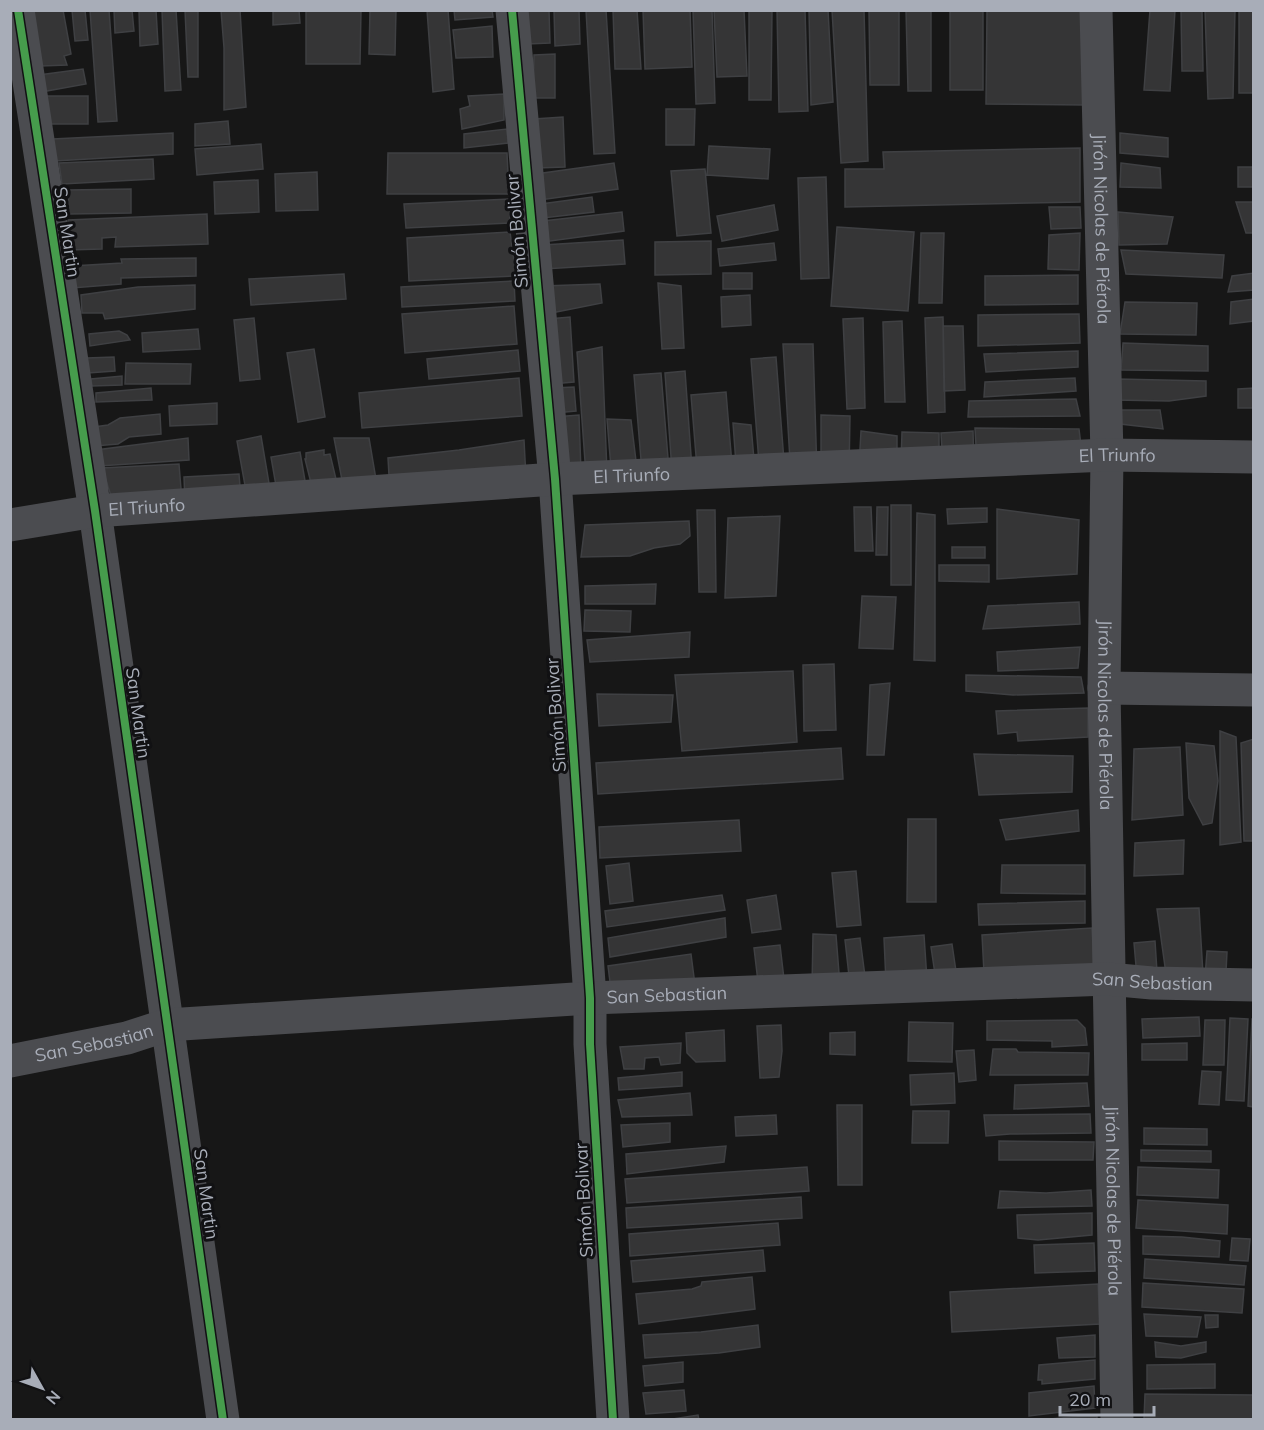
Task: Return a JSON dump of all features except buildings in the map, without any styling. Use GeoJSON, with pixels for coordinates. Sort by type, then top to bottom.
{"type":"FeatureCollection","features":[{"type":"Feature","properties":{"kind":"street","name":"San Martin"},"geometry":{"type":"LineString","coordinates":[[18,10],[95,511],[223,1419]]}},
{"type":"Feature","properties":{"kind":"street","name":"Simón Bolivar"},"geometry":{"type":"LineString","coordinates":[[512,10],[555,479],[590,998],[590,1044],[613,1419]]}},
{"type":"Feature","properties":{"kind":"street","name":"Jirón Nicolas de Piérola"},"geometry":{"type":"LineString","coordinates":[[1096,10],[1107,455],[1104,688],[1117,1419]]}},
{"type":"Feature","properties":{"kind":"street","name":"El Triunfo"},"geometry":{"type":"LineString","coordinates":[[10,525],[95,511],[555,479],[1107,455],[1254,457]]}},
{"type":"Feature","properties":{"kind":"street"},"geometry":{"type":"LineString","coordinates":[[1104,688],[1254,690]]}},
{"type":"Feature","properties":{"kind":"street","name":"San Sebastian"},"geometry":{"type":"LineString","coordinates":[[10,1061],[127,1038],[166,1025],[590,998],[1108,978],[1152,983],[1254,985]]}},
{"type":"Feature","properties":{"kind":"cycle path"},"geometry":{"type":"LineString","coordinates":[[18,10],[95,511],[223,1420]]}},
{"type":"Feature","properties":{"kind":"cycle path"},"geometry":{"type":"LineString","coordinates":[[512,10],[555,479],[590,998],[590,1044],[613,1420]]}}]}
